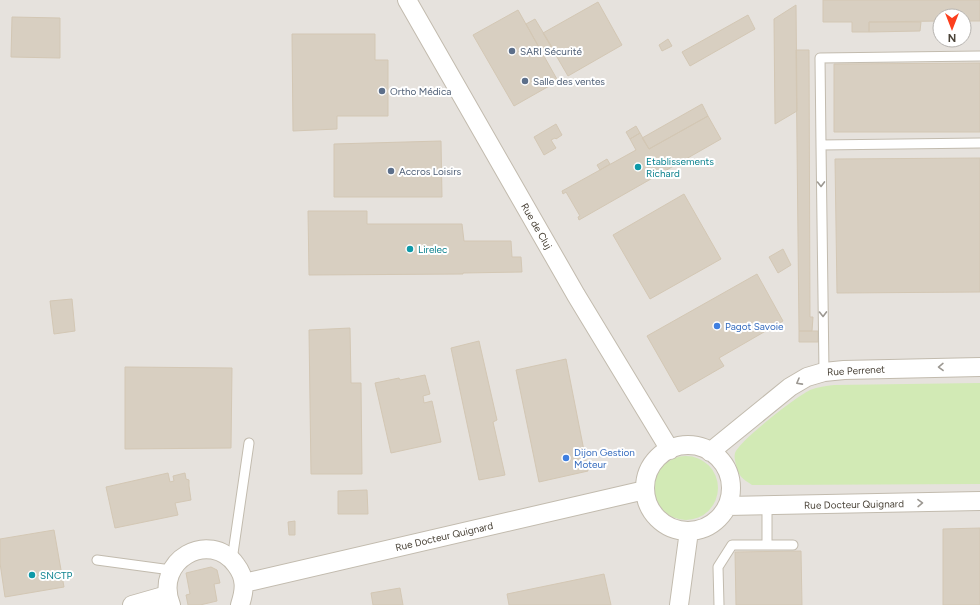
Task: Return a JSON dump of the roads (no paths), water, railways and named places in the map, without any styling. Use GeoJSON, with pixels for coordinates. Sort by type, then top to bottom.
{"type":"FeatureCollection","features":[{"type":"Feature","properties":{"kind":"street","name":"Rue de Cluj"},"geometry":{"type":"LineString","coordinates":[[407,0],[576,294],[670,450]]}},
{"type":"Feature","properties":{"kind":"street","name":"Rue Perrenet"},"geometry":{"type":"LineString","coordinates":[[710,452],[790,387],[807,377],[824,372],[844,370],[980,366]]}},
{"type":"Feature","properties":{"kind":"street"},"geometry":{"type":"LineString","coordinates":[[688,445],[700,447],[710,452],[720,459],[727,470],[730,482],[731,494],[727,506],[721,516],[712,524],[701,529],[689,531],[676,529],[664,524],[654,515],[647,503],[645,490],[646,476],[653,463],[663,453],[676,447],[688,445]]}},
{"type":"Feature","properties":{"kind":"street","name":"Rue Docteur Quignard"},"geometry":{"type":"LineString","coordinates":[[244,583],[645,490]]}},
{"type":"Feature","properties":{"kind":"street","name":"Rue Docteur Quignard"},"geometry":{"type":"LineString","coordinates":[[727,506],[980,501]]}},
{"type":"Feature","properties":{"kind":"street"},"geometry":{"type":"LineString","coordinates":[[680,605],[689,531]]}},
{"type":"Feature","properties":{"kind":"street"},"geometry":{"type":"LineString","coordinates":[[132,605],[169,600],[167,582],[171,570],[178,561],[188,554],[199,550],[211,550],[222,553],[232,560],[240,570],[244,583],[244,594],[240,605]]}},
{"type":"Feature","properties":{"kind":"lane"},"geometry":{"type":"LineString","coordinates":[[824,372],[820,58],[980,56]]}},
{"type":"Feature","properties":{"kind":"lane"},"geometry":{"type":"LineString","coordinates":[[821,145],[980,143]]}},
{"type":"Feature","properties":{"kind":"lane"},"geometry":{"type":"LineString","coordinates":[[232,560],[250,443]]}},
{"type":"Feature","properties":{"kind":"lane"},"geometry":{"type":"LineString","coordinates":[[767,506],[767,544]]}},
{"type":"Feature","properties":{"kind":"lane"},"geometry":{"type":"LineString","coordinates":[[719,605],[718,567],[732,545],[793,545]]}},
{"type":"Feature","properties":{"kind":"lane"},"geometry":{"type":"LineString","coordinates":[[97,560],[171,570]]}},
{"type":"Feature","properties":{"kind":"place","name":"SARI Sécurité"},"geometry":{"type":"Point","coordinates":[512,51]}},
{"type":"Feature","properties":{"kind":"place","name":"Salle des ventes"},"geometry":{"type":"Point","coordinates":[525,81]}},
{"type":"Feature","properties":{"kind":"place","name":"Ortho Médica"},"geometry":{"type":"Point","coordinates":[382,91]}},
{"type":"Feature","properties":{"kind":"place","name":"Etablissements Richard"},"geometry":{"type":"Point","coordinates":[638,167]}},
{"type":"Feature","properties":{"kind":"place","name":"Accros Loisirs"},"geometry":{"type":"Point","coordinates":[391,171]}},
{"type":"Feature","properties":{"kind":"place","name":"Lirelec"},"geometry":{"type":"Point","coordinates":[410,249]}},
{"type":"Feature","properties":{"kind":"place","name":"Pagot Savoie"},"geometry":{"type":"Point","coordinates":[717,326]}},
{"type":"Feature","properties":{"kind":"place","name":"Dijon Gestion Moteur"},"geometry":{"type":"Point","coordinates":[566,458]}},
{"type":"Feature","properties":{"kind":"place","name":"SNCTP"},"geometry":{"type":"Point","coordinates":[32,575]}}]}
